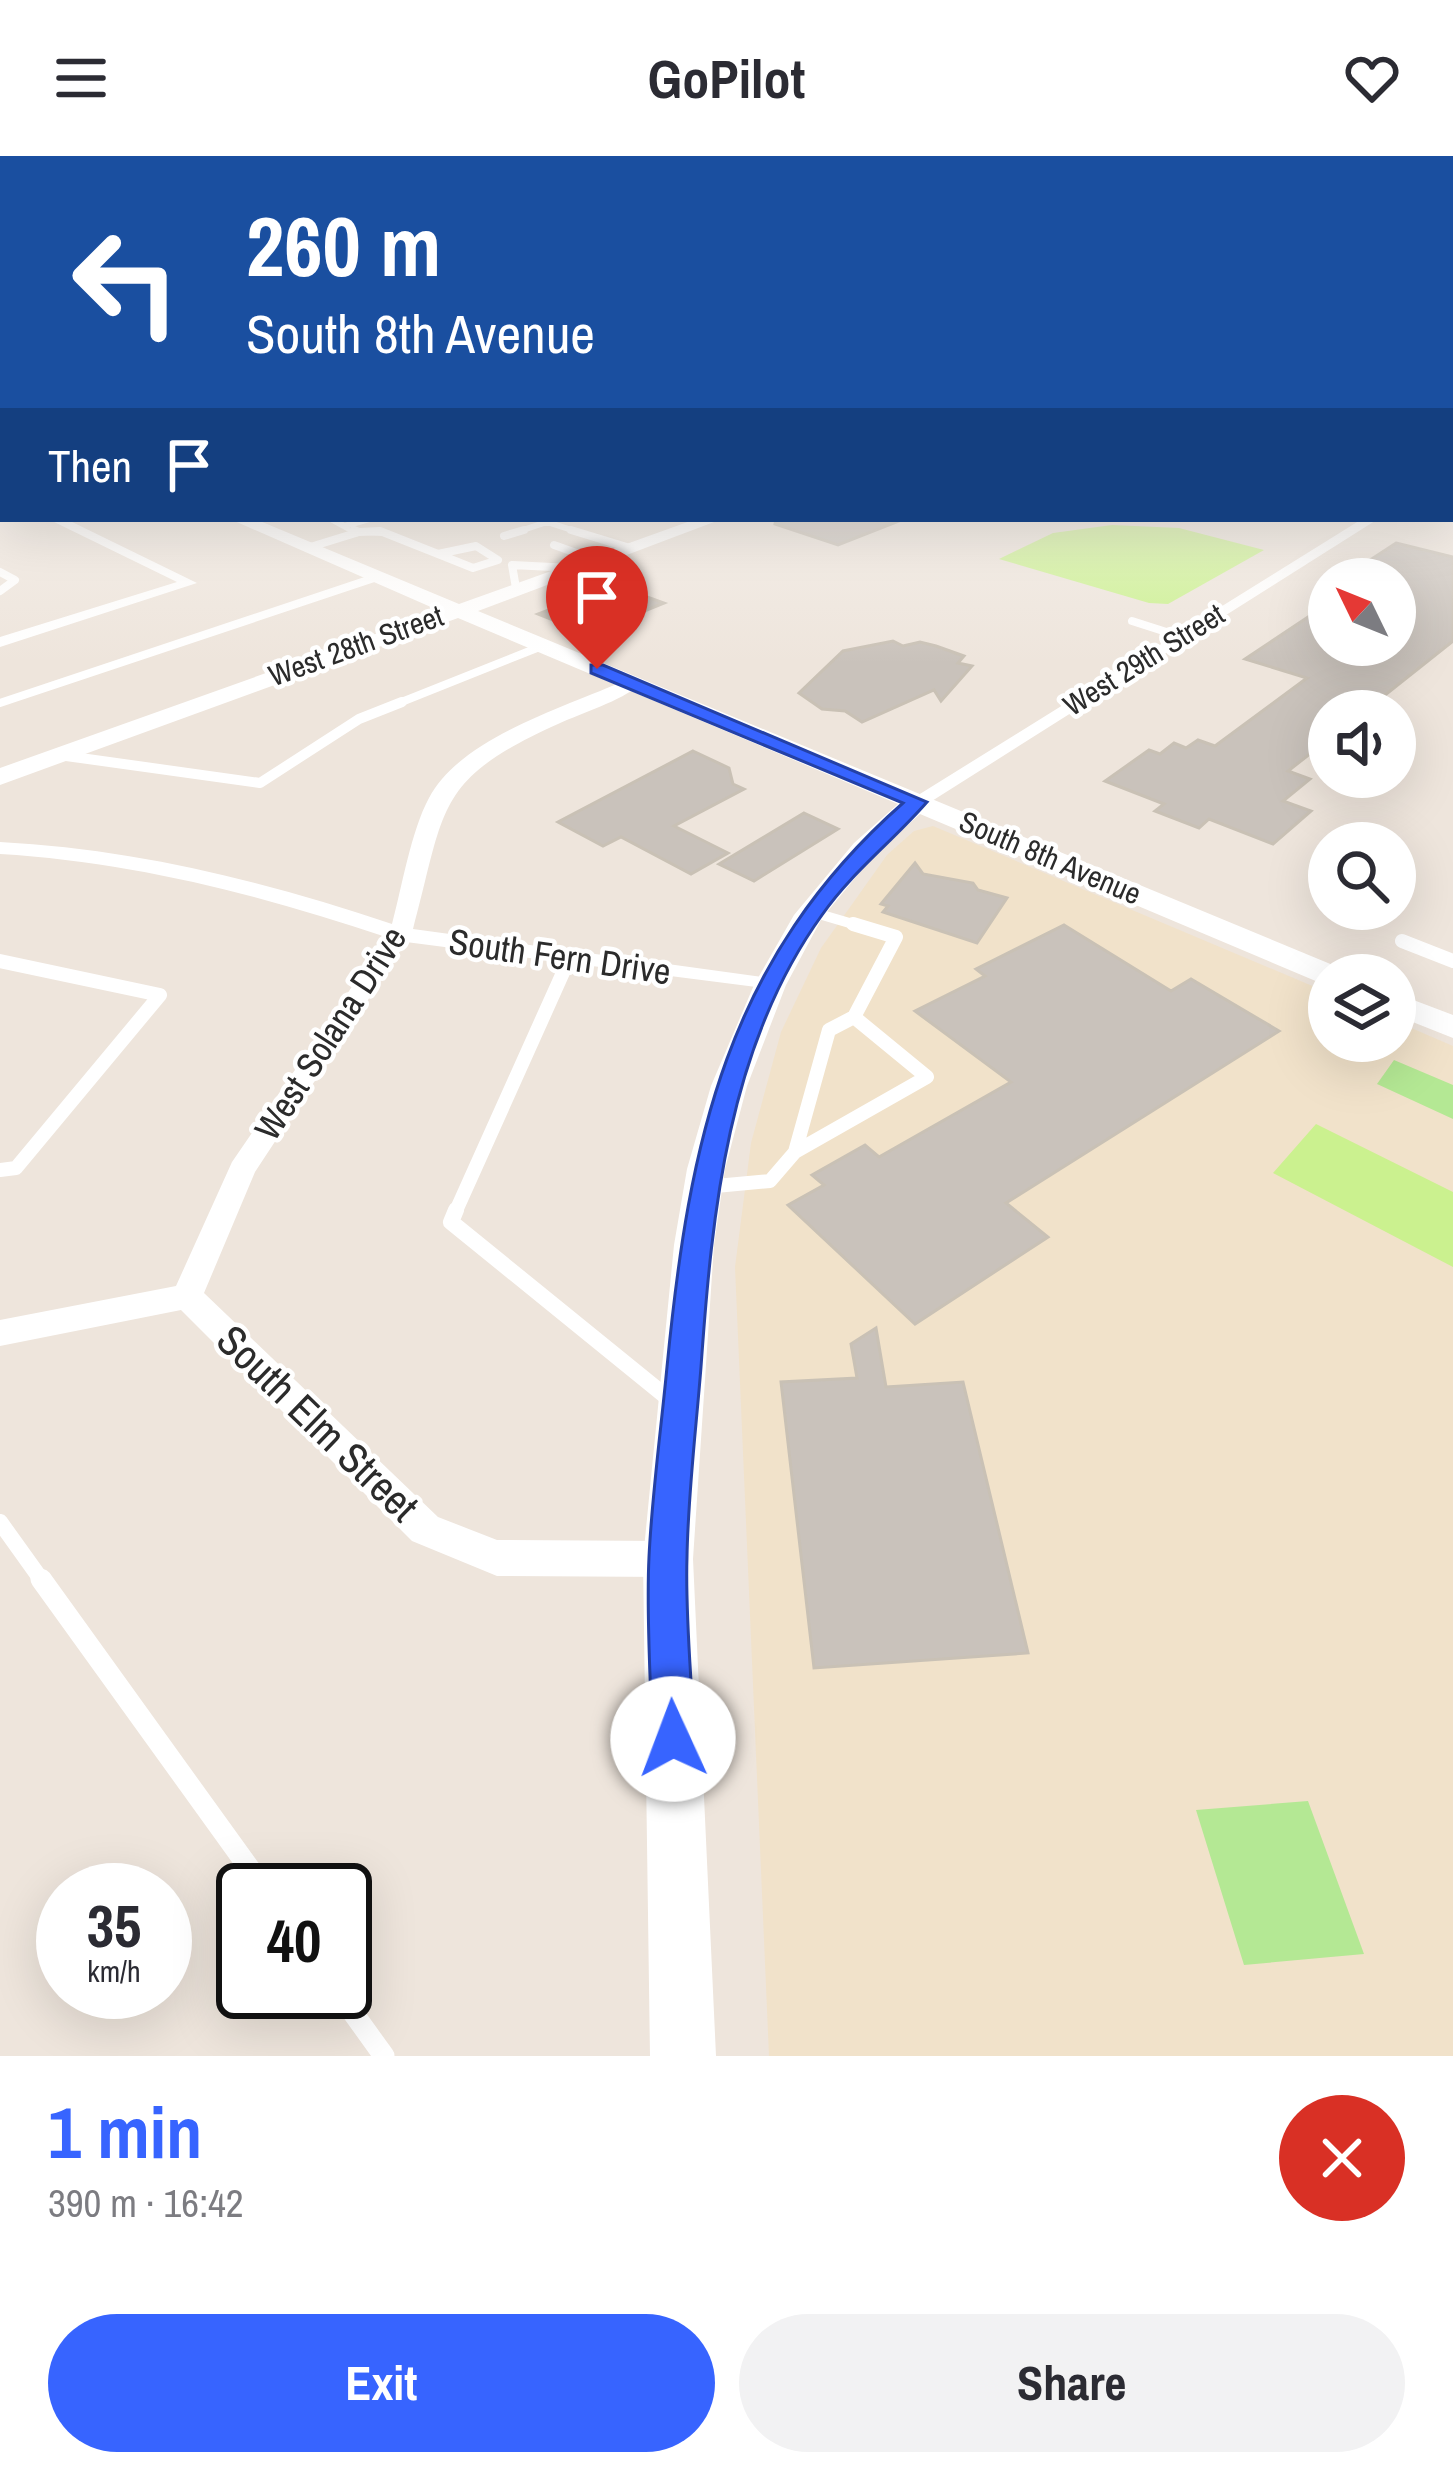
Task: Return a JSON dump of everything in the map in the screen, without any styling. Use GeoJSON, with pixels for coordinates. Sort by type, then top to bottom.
{"type":"FeatureCollection","features":[{"type":"Feature","properties":{"kind":"street"},"geometry":{"type":"LineString","coordinates":[[0,642],[190,583],[61,522]]}},
{"type":"Feature","properties":{"kind":"street","name":"South 8th Avenue"},"geometry":{"type":"LineString","coordinates":[[245,522],[1308,966]]}},
{"type":"Feature","properties":{"kind":"street","name":"West 28th Street"},"geometry":{"type":"LineString","coordinates":[[0,777],[454,610],[514,576],[572,568],[704,522]]}},
{"type":"Feature","properties":{"kind":"street","name":"West 29th Street"},"geometry":{"type":"LineString","coordinates":[[916,802],[1366,522]]}},
{"type":"Feature","properties":{"kind":"street","name":"West Solana Drive"},"geometry":{"type":"LineString","coordinates":[[188,1296],[242,1168],[400,934],[438,799],[466,766],[500,743],[632,684]]}},
{"type":"Feature","properties":{"kind":"street"},"geometry":{"type":"LineString","coordinates":[[683,2056],[668,1558],[694,1245],[729,1087],[770,985],[812,912],[864,849],[916,802]]}},
{"type":"Feature","properties":{"kind":"street","name":"South Fern Drive"},"geometry":{"type":"LineString","coordinates":[[0,848],[87,854],[274,892],[400,934],[770,985]]}},
{"type":"Feature","properties":{"kind":"street"},"geometry":{"type":"LineString","coordinates":[[1416,1012],[1453,1027]]}},
{"type":"Feature","properties":{"kind":"street"},"geometry":{"type":"LineString","coordinates":[[0,1333],[188,1296]]}},
{"type":"Feature","properties":{"kind":"street","name":"South Elm Street"},"geometry":{"type":"LineString","coordinates":[[188,1296],[425,1529],[497,1558],[668,1558]]}},
{"type":"Feature","properties":{"kind":"lane"},"geometry":{"type":"LineString","coordinates":[[338,522],[359,532]]}},
{"type":"Feature","properties":{"kind":"lane"},"geometry":{"type":"LineString","coordinates":[[345,526],[359,522]]}},
{"type":"Feature","properties":{"kind":"lane"},"geometry":{"type":"LineString","coordinates":[[504,536],[538,522]]}},
{"type":"Feature","properties":{"kind":"lane"},"geometry":{"type":"LineString","coordinates":[[549,522],[630,548]]}},
{"type":"Feature","properties":{"kind":"lane"},"geometry":{"type":"LineString","coordinates":[[307,548],[359,532],[380,532],[473,568],[498,560]]}},
{"type":"Feature","properties":{"kind":"lane"},"geometry":{"type":"LineString","coordinates":[[554,545],[596,560]]}},
{"type":"Feature","properties":{"kind":"lane"},"geometry":{"type":"LineString","coordinates":[[437,554],[476,546],[514,576]]}},
{"type":"Feature","properties":{"kind":"lane"},"geometry":{"type":"LineString","coordinates":[[0,572],[15,580],[0,591]]}},
{"type":"Feature","properties":{"kind":"lane"},"geometry":{"type":"LineString","coordinates":[[0,704],[377,577]]}},
{"type":"Feature","properties":{"kind":"lane"},"geometry":{"type":"LineString","coordinates":[[1132,621],[1182,637]]}},
{"type":"Feature","properties":{"kind":"lane"},"geometry":{"type":"LineString","coordinates":[[59,755],[260,783],[359,719],[542,646]]}},
{"type":"Feature","properties":{"kind":"lane"},"geometry":{"type":"LineString","coordinates":[[795,1152],[829,1030],[854,1017],[896,937],[812,912]]}},
{"type":"Feature","properties":{"kind":"lane"},"geometry":{"type":"LineString","coordinates":[[1402,941],[1453,961]]}},
{"type":"Feature","properties":{"kind":"lane"},"geometry":{"type":"LineString","coordinates":[[569,958],[451,1222],[682,1409]]}},
{"type":"Feature","properties":{"kind":"lane"},"geometry":{"type":"LineString","coordinates":[[0,961],[160,995],[16,1168],[0,1170]]}},
{"type":"Feature","properties":{"kind":"lane"},"geometry":{"type":"LineString","coordinates":[[705,1187],[770,1180],[795,1152],[927,1077],[854,1017]]}},
{"type":"Feature","properties":{"kind":"lane"},"geometry":{"type":"LineString","coordinates":[[0,1522],[246,1863]]}},
{"type":"Feature","properties":{"kind":"lane"},"geometry":{"type":"LineString","coordinates":[[357,2019],[384,2056]]}},
{"type":"Feature","properties":{"kind":"shaded area"},"geometry":{"type":"Polygon","coordinates":[[[933,826],[1308,984],[1308,1062],[1416,1062],[1416,1030],[1453,1046],[1453,2056],[769,2056],[735,1267],[751,1143],[781,1032],[821,948],[887,855],[914,831],[933,826]]]}},
{"type":"Feature","properties":{"kind":"green space"},"geometry":{"type":"Polygon","coordinates":[[[1112,525],[1179,528],[1264,550],[1168,604],[1149,603],[999,559],[1053,533],[1112,525]]]}},
{"type":"Feature","properties":{"kind":"green space"},"geometry":{"type":"Polygon","coordinates":[[[1393,1062],[1399,1062],[1453,1085],[1453,1119],[1377,1084],[1393,1062]]]}},
{"type":"Feature","properties":{"kind":"green space"},"geometry":{"type":"Polygon","coordinates":[[[1316,1124],[1453,1192],[1453,1267],[1273,1173],[1316,1124]]]}},
{"type":"Feature","properties":{"kind":"green space"},"geometry":{"type":"Polygon","coordinates":[[[1308,1801],[1364,1954],[1244,1965],[1196,1810],[1308,1801]]]}},
{"type":"Feature","properties":{"kind":"building"},"geometry":{"type":"Polygon","coordinates":[[[775,522],[896,522],[838,545],[775,522]]]}},
{"type":"Feature","properties":{"kind":"building"},"geometry":{"type":"Polygon","coordinates":[[[1396,543],[1453,557],[1453,641],[1391,690],[1308,690],[1308,755],[1288,771],[1308,781],[1283,801],[1311,811],[1273,844],[1209,819],[1199,828],[1155,811],[1164,804],[1105,781],[1149,750],[1160,754],[1174,743],[1186,748],[1198,740],[1215,746],[1307,678],[1245,659],[1308,617],[1308,666],[1416,666],[1416,558],[1373,558],[1396,543]]]}},
{"type":"Feature","properties":{"kind":"building"},"geometry":{"type":"Polygon","coordinates":[[[614,585],[664,603],[588,634],[538,614],[614,585]]]}},
{"type":"Feature","properties":{"kind":"building"},"geometry":{"type":"Polygon","coordinates":[[[893,641],[903,646],[920,642],[936,646],[964,656],[958,663],[972,666],[941,701],[934,690],[862,722],[845,711],[822,709],[799,693],[843,651],[893,641]]]}},
{"type":"Feature","properties":{"kind":"building"},"geometry":{"type":"Polygon","coordinates":[[[693,751],[729,768],[733,784],[744,789],[674,826],[728,853],[691,874],[621,837],[603,846],[558,822],[693,751]]]}},
{"type":"Feature","properties":{"kind":"building"},"geometry":{"type":"Polygon","coordinates":[[[804,813],[838,829],[754,881],[719,864],[804,813]]]}},
{"type":"Feature","properties":{"kind":"building"},"geometry":{"type":"Polygon","coordinates":[[[915,863],[923,874],[973,883],[978,890],[1007,898],[977,943],[883,912],[888,906],[881,904],[915,863]]]}},
{"type":"Feature","properties":{"kind":"building"},"geometry":{"type":"Polygon","coordinates":[[[1064,925],[1171,991],[1191,979],[1279,1031],[1006,1203],[1048,1237],[915,1324],[788,1205],[824,1185],[812,1175],[865,1145],[879,1157],[1011,1082],[915,1011],[985,976],[976,969],[1064,925]]]}},
{"type":"Feature","properties":{"kind":"building"},"geometry":{"type":"Polygon","coordinates":[[[876,1328],[886,1387],[963,1382],[1028,1653],[814,1668],[781,1382],[857,1378],[851,1344],[876,1328]]]}},
{"type":"Feature","properties":{"kind":"route"},"geometry":{"type":"LineString","coordinates":[[597,669],[916,802],[864,849],[809,915],[770,985],[729,1087],[706,1169],[694,1245],[668,1558],[673,1739]]}}]}
